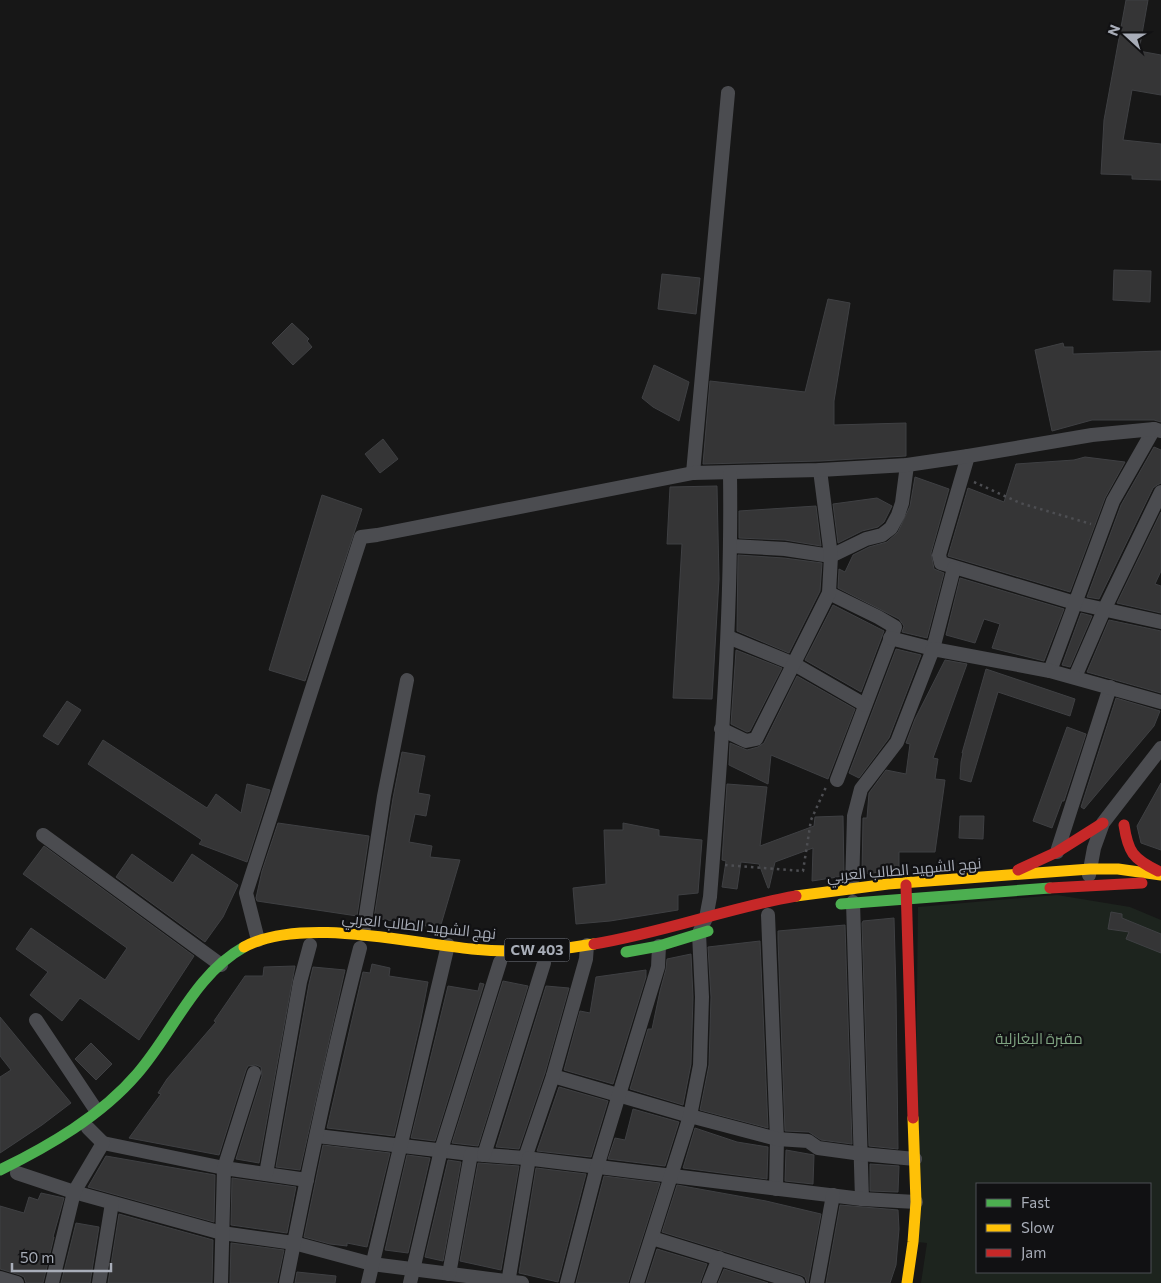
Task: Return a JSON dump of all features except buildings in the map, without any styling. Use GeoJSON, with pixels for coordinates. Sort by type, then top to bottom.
{"type":"FeatureCollection","features":[{"type":"Feature","properties":{"kind":"main road"},"geometry":{"type":"LineString","coordinates":[[1007,876],[1057,852],[1103,823]]}},
{"type":"Feature","properties":{"kind":"main road"},"geometry":{"type":"LineString","coordinates":[[1124,825],[1127,846],[1138,858],[1161,874]]}},
{"type":"Feature","properties":{"kind":"main road","name":"نهج الشهيد الطالب العربي"},"geometry":{"type":"LineString","coordinates":[[1,1182],[17,1173],[55,1144],[134,1077],[196,991],[233,954],[258,940],[280,934],[308,932],[362,934],[446,954],[474,949],[547,950],[586,956],[645,934],[769,901],[852,888],[1090,869],[1118,869],[1161,874]]}},
{"type":"Feature","properties":{"kind":"main road","name":"نهج الشهيد الطالب العربي"},"geometry":{"type":"LineString","coordinates":[[825,906],[853,902],[1161,881]]}},
{"type":"Feature","properties":{"kind":"main road"},"geometry":{"type":"LineString","coordinates":[[906,883],[916,1159],[916,1202],[907,1283]]}},
{"type":"Feature","properties":{"kind":"main road"},"geometry":{"type":"LineString","coordinates":[[619,953],[659,946],[716,929]]}},
{"type":"Feature","properties":{"kind":"main road","name":"CW 403"},"geometry":{"type":"LineString","coordinates":[[528,963],[548,962]]}},
{"type":"Feature","properties":{"kind":"main road"},"geometry":{"type":"LineString","coordinates":[[176,1019],[186,1027]]}},
{"type":"Feature","properties":{"kind":"main road","name":"نهج الشهيد الطالب العربي"},"geometry":{"type":"LineString","coordinates":[[0,1170],[88,1128],[122,1102],[153,1072]]}},
{"type":"Feature","properties":{"kind":"street"},"geometry":{"type":"LineString","coordinates":[[693,473],[728,93]]}},
{"type":"Feature","properties":{"kind":"street"},"geometry":{"type":"LineString","coordinates":[[258,940],[246,892],[361,537],[377,536],[693,473],[730,474],[907,465],[1092,435],[1157,430]]}},
{"type":"Feature","properties":{"kind":"street"},"geometry":{"type":"LineString","coordinates":[[1050,671],[1113,500],[1157,430]]}},
{"type":"Feature","properties":{"kind":"street"},"geometry":{"type":"LineString","coordinates":[[968,456],[939,555],[940,563],[1075,603],[1160,620]]}},
{"type":"Feature","properties":{"kind":"street"},"geometry":{"type":"LineString","coordinates":[[731,546],[785,549],[831,556],[866,539],[882,535],[891,528],[902,503],[907,465]]}},
{"type":"Feature","properties":{"kind":"street"},"geometry":{"type":"LineString","coordinates":[[721,729],[746,741],[756,739],[829,593],[831,556],[820,470]]}},
{"type":"Feature","properties":{"kind":"street"},"geometry":{"type":"LineString","coordinates":[[637,1283],[690,1116],[700,1065],[702,997],[699,933],[706,918],[712,864],[728,637],[731,546],[730,474]]}},
{"type":"Feature","properties":{"kind":"street"},"geometry":{"type":"LineString","coordinates":[[1075,676],[1104,610],[1161,492]]}},
{"type":"Feature","properties":{"kind":"street"},"geometry":{"type":"LineString","coordinates":[[852,888],[854,816],[861,789],[897,742],[933,649],[954,568]]}},
{"type":"Feature","properties":{"kind":"street"},"geometry":{"type":"LineString","coordinates":[[829,593],[894,627],[837,780]]}},
{"type":"Feature","properties":{"kind":"street"},"geometry":{"type":"LineString","coordinates":[[728,637],[794,664],[865,706]]}},
{"type":"Feature","properties":{"kind":"street"},"geometry":{"type":"LineString","coordinates":[[890,638],[933,649],[1075,676],[1161,702]]}},
{"type":"Feature","properties":{"kind":"street"},"geometry":{"type":"LineString","coordinates":[[362,934],[384,796],[407,680]]}},
{"type":"Feature","properties":{"kind":"street"},"geometry":{"type":"LineString","coordinates":[[1057,852],[1110,687]]}},
{"type":"Feature","properties":{"kind":"street"},"geometry":{"type":"LineString","coordinates":[[1087,886],[1094,848],[1103,823],[1161,748]]}},
{"type":"Feature","properties":{"kind":"street"},"geometry":{"type":"LineString","coordinates":[[1117,884],[1124,825],[1123,797]]}},
{"type":"Feature","properties":{"kind":"street"},"geometry":{"type":"LineString","coordinates":[[43,835],[221,965]]}},
{"type":"Feature","properties":{"kind":"street"},"geometry":{"type":"LineString","coordinates":[[853,902],[862,1199]]}},
{"type":"Feature","properties":{"kind":"street"},"geometry":{"type":"LineString","coordinates":[[767,916],[777,1139],[776,1189]]}},
{"type":"Feature","properties":{"kind":"street"},"geometry":{"type":"LineString","coordinates":[[266,1174],[308,946]]}},
{"type":"Feature","properties":{"kind":"street"},"geometry":{"type":"LineString","coordinates":[[567,1283],[597,1167],[658,967],[659,946]]}},
{"type":"Feature","properties":{"kind":"street"},"geometry":{"type":"LineString","coordinates":[[286,1283],[327,1082],[360,948]]}},
{"type":"Feature","properties":{"kind":"street"},"geometry":{"type":"LineString","coordinates":[[368,1283],[446,954]]}},
{"type":"Feature","properties":{"kind":"street"},"geometry":{"type":"LineString","coordinates":[[17,1173],[74,1192],[222,1233],[294,1243],[412,1276],[449,1274],[470,1280],[513,1282],[527,1158],[553,1076],[586,956]]}},
{"type":"Feature","properties":{"kind":"street"},"geometry":{"type":"LineString","coordinates":[[412,1276],[441,1150],[501,962]]}},
{"type":"Feature","properties":{"kind":"street"},"geometry":{"type":"LineString","coordinates":[[449,1274],[477,1155],[548,962]]}},
{"type":"Feature","properties":{"kind":"street"},"geometry":{"type":"LineString","coordinates":[[36,1020],[96,1110]]}},
{"type":"Feature","properties":{"kind":"street"},"geometry":{"type":"LineString","coordinates":[[221,1283],[224,1168],[254,1073]]}},
{"type":"Feature","properties":{"kind":"street"},"geometry":{"type":"LineString","coordinates":[[553,1076],[618,1096],[777,1139],[808,1141],[818,1148],[916,1159]]}},
{"type":"Feature","properties":{"kind":"street"},"geometry":{"type":"LineString","coordinates":[[88,1128],[103,1144],[224,1168],[307,1180]]}},
{"type":"Feature","properties":{"kind":"street"},"geometry":{"type":"LineString","coordinates":[[317,1136],[400,1147],[527,1158],[862,1199],[916,1202]]}},
{"type":"Feature","properties":{"kind":"street"},"geometry":{"type":"LineString","coordinates":[[52,1283],[74,1192],[103,1144]]}},
{"type":"Feature","properties":{"kind":"street"},"geometry":{"type":"LineString","coordinates":[[817,1283],[833,1195]]}},
{"type":"Feature","properties":{"kind":"street"},"geometry":{"type":"LineString","coordinates":[[99,1283],[112,1203]]}},
{"type":"Feature","properties":{"kind":"street"},"geometry":{"type":"LineString","coordinates":[[652,1238],[798,1283]]}},
{"type":"Feature","properties":{"kind":"street"},"geometry":{"type":"LineString","coordinates":[[709,1283],[719,1258]]}},
{"type":"Feature","properties":{"kind":"street"},"geometry":{"type":"LineString","coordinates":[[0,1278],[17,1283]]}},
{"type":"Feature","properties":{"kind":"path"},"geometry":{"type":"LineString","coordinates":[[962,477],[1020,503],[1102,528]]}},
{"type":"Feature","properties":{"kind":"path"},"geometry":{"type":"LineString","coordinates":[[712,864],[803,871],[811,820],[824,788],[837,780]]}},
{"type":"Feature","properties":{"kind":"green space","name":"مقبرة البغازلية"},"geometry":{"type":"Polygon","coordinates":[[[1057,895],[1130,907],[1161,920],[1161,1283],[921,1283],[927,1243],[918,1242],[915,1159],[918,907],[1057,895]]]}},
{"type":"Feature","properties":{"kind":"traffic: fast"},"geometry":{"type":"LineString","coordinates":[[841,904],[1050,888]]}},
{"type":"Feature","properties":{"kind":"traffic: fast"},"geometry":{"type":"LineString","coordinates":[[626,952],[659,946],[708,931]]}},
{"type":"Feature","properties":{"kind":"traffic: fast"},"geometry":{"type":"LineString","coordinates":[[0,1170],[37,1151],[73,1129],[91,1117],[123,1089],[150,1058],[185,1006],[211,973],[244,947]]}},
{"type":"Feature","properties":{"kind":"traffic: slow"},"geometry":{"type":"LineString","coordinates":[[796,896],[888,884],[1090,869],[1118,869],[1161,875]]}},
{"type":"Feature","properties":{"kind":"traffic: slow"},"geometry":{"type":"LineString","coordinates":[[244,947],[268,938],[295,933],[324,932],[503,951],[549,950],[594,944]]}},
{"type":"Feature","properties":{"kind":"traffic: slow"},"geometry":{"type":"LineString","coordinates":[[907,1283],[916,1202],[913,1118]]}},
{"type":"Feature","properties":{"kind":"traffic: jam"},"geometry":{"type":"LineString","coordinates":[[1018,870],[1057,852],[1103,823]]}},
{"type":"Feature","properties":{"kind":"traffic: jam"},"geometry":{"type":"LineString","coordinates":[[1124,825],[1127,842],[1133,854],[1143,863],[1158,871]]}},
{"type":"Feature","properties":{"kind":"traffic: jam"},"geometry":{"type":"LineString","coordinates":[[1050,888],[1142,883]]}},
{"type":"Feature","properties":{"kind":"traffic: jam"},"geometry":{"type":"LineString","coordinates":[[906,885],[913,1118]]}},
{"type":"Feature","properties":{"kind":"traffic: jam"},"geometry":{"type":"LineString","coordinates":[[594,944],[645,934],[745,907],[796,896]]}}]}
